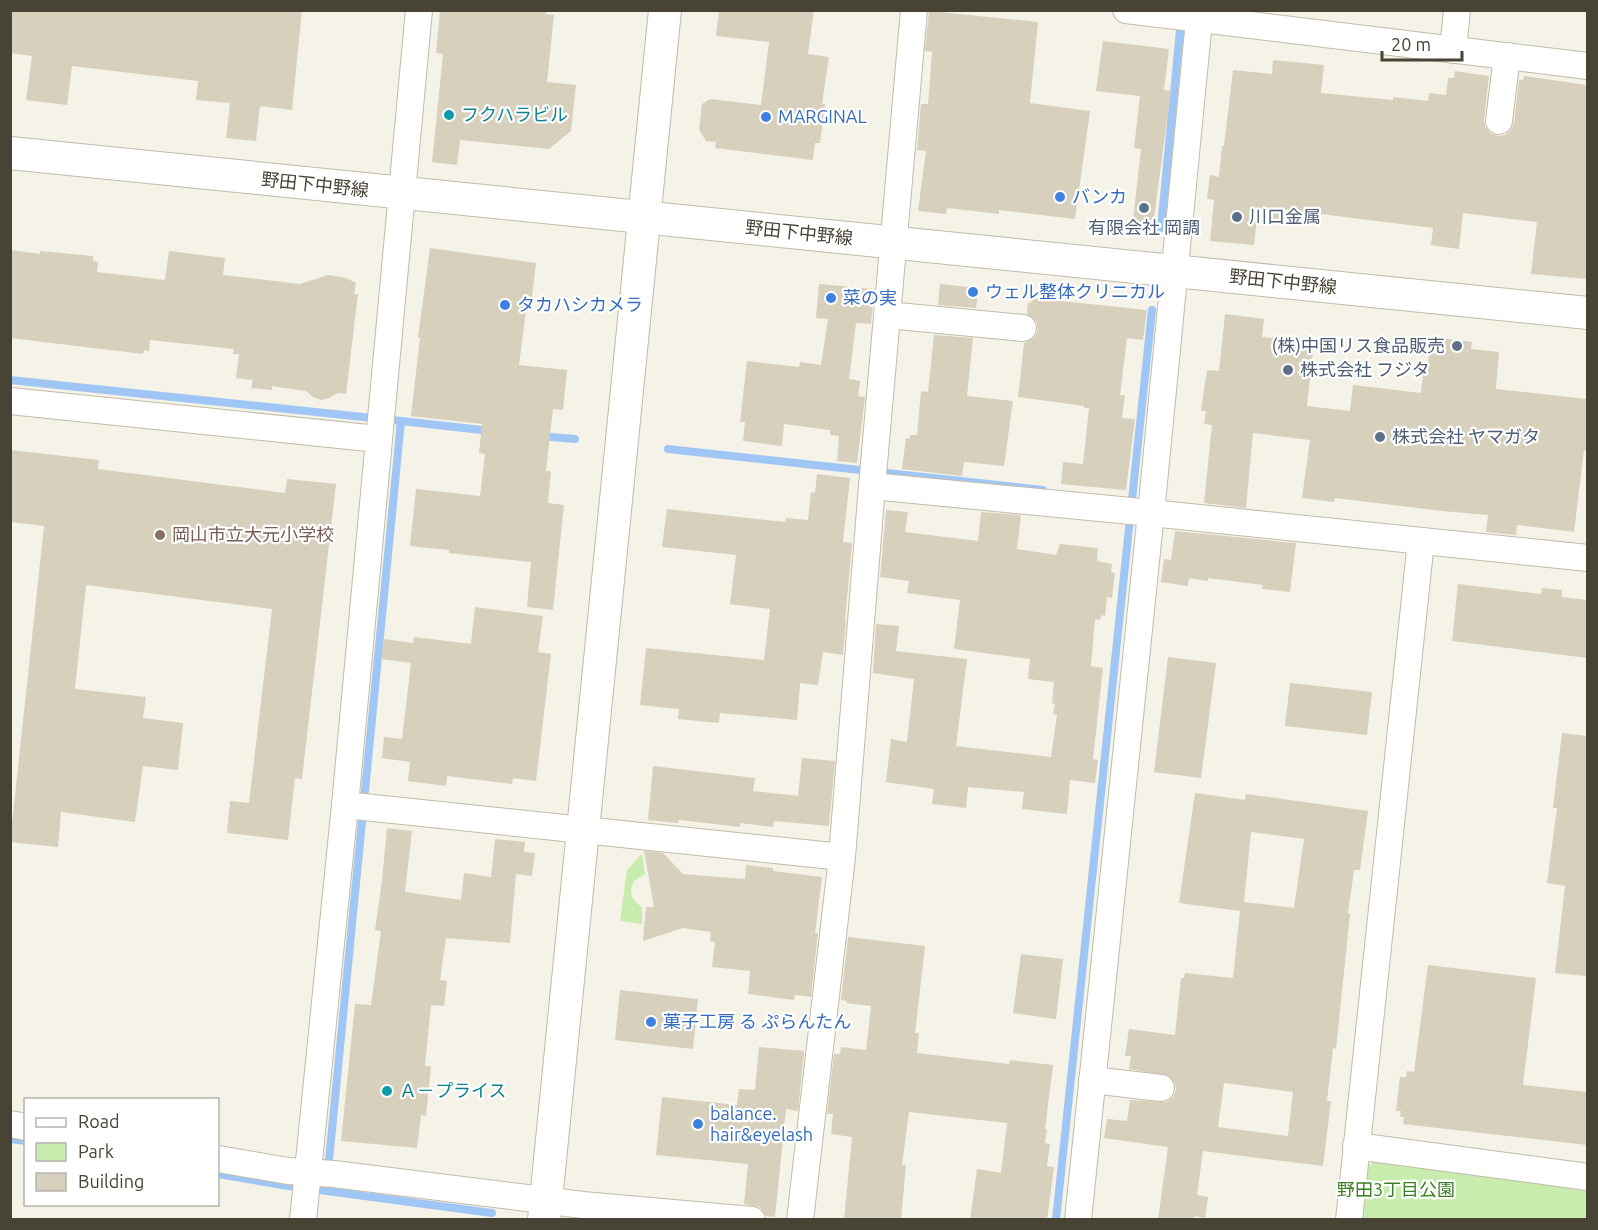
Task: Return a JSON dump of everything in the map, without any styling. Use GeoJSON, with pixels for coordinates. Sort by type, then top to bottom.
{"type":"FeatureCollection","features":[{"type":"Feature","properties":{"kind":"street"},"geometry":{"type":"LineString","coordinates":[[313,1186],[358,806],[379,425],[419,10]]}},
{"type":"Feature","properties":{"kind":"street"},"geometry":{"type":"LineString","coordinates":[[544,1210],[665,10]]}},
{"type":"Feature","properties":{"kind":"street"},"geometry":{"type":"LineString","coordinates":[[800,1220],[842,857],[914,10]]}},
{"type":"Feature","properties":{"kind":"street"},"geometry":{"type":"LineString","coordinates":[[1126,10],[1587,66]]}},
{"type":"Feature","properties":{"kind":"street"},"geometry":{"type":"LineString","coordinates":[[1453,50],[1457,10]]}},
{"type":"Feature","properties":{"kind":"street"},"geometry":{"type":"LineString","coordinates":[[1078,1220],[1092,1080],[1139,511],[1174,271],[1190,16]]}},
{"type":"Feature","properties":{"kind":"street"},"geometry":{"type":"LineString","coordinates":[[1499,121],[1507,56]]}},
{"type":"Feature","properties":{"kind":"street","name":"野田下中野線"},"geometry":{"type":"LineString","coordinates":[[10,153],[1587,313]]}},
{"type":"Feature","properties":{"kind":"street"},"geometry":{"type":"LineString","coordinates":[[887,315],[1023,328]]}},
{"type":"Feature","properties":{"kind":"street"},"geometry":{"type":"LineString","coordinates":[[10,401],[379,425]]}},
{"type":"Feature","properties":{"kind":"street"},"geometry":{"type":"LineString","coordinates":[[873,476],[1139,511],[1587,558]]}},
{"type":"Feature","properties":{"kind":"street"},"geometry":{"type":"LineString","coordinates":[[1349,1220],[1421,541]]}},
{"type":"Feature","properties":{"kind":"street"},"geometry":{"type":"LineString","coordinates":[[358,806],[842,857]]}},
{"type":"Feature","properties":{"kind":"street"},"geometry":{"type":"LineString","coordinates":[[1092,1080],[1161,1088]]}},
{"type":"Feature","properties":{"kind":"street"},"geometry":{"type":"LineString","coordinates":[[1356,1146],[1587,1177]]}},
{"type":"Feature","properties":{"kind":"street"},"geometry":{"type":"LineString","coordinates":[[219,1159],[313,1186],[544,1210],[752,1220]]}},
{"type":"Feature","properties":{"kind":"green space"},"geometry":{"type":"Polygon","coordinates":[[[642,854],[645,874],[634,881],[631,892],[633,899],[642,907],[642,924],[620,921],[627,870],[642,854]]]}},
{"type":"Feature","properties":{"kind":"green space","name":"野田3丁目公園"},"geometry":{"type":"Polygon","coordinates":[[[1379,1157],[1587,1186],[1587,1219],[1362,1220],[1368,1166],[1379,1157]]]}},
{"type":"Feature","properties":{"kind":"building"},"geometry":{"type":"Polygon","coordinates":[[[10,10],[302,10],[292,110],[260,106],[256,141],[226,138],[230,103],[196,100],[198,81],[72,66],[67,105],[26,100],[32,56],[10,53],[10,10]]]}},
{"type":"Feature","properties":{"kind":"building"},"geometry":{"type":"Polygon","coordinates":[[[440,10],[547,10],[546,14],[554,15],[547,82],[576,85],[571,131],[549,149],[460,140],[457,165],[432,162],[443,54],[436,53],[440,10]]]}},
{"type":"Feature","properties":{"kind":"building"},"geometry":{"type":"Polygon","coordinates":[[[719,10],[814,10],[808,54],[829,57],[822,104],[825,104],[820,143],[815,143],[813,160],[715,148],[716,142],[706,141],[699,130],[702,104],[710,99],[761,105],[769,42],[716,36],[719,10]]]}},
{"type":"Feature","properties":{"kind":"building"},"geometry":{"type":"Polygon","coordinates":[[[929,11],[1038,22],[1030,103],[1090,111],[1075,219],[999,210],[999,214],[947,208],[946,214],[918,211],[926,151],[917,150],[921,104],[928,104],[932,52],[925,51],[929,11]]]}},
{"type":"Feature","properties":{"kind":"building"},"geometry":{"type":"Polygon","coordinates":[[[1103,41],[1169,49],[1164,90],[1171,91],[1152,232],[1132,229],[1141,149],[1134,148],[1140,96],[1096,91],[1103,41]]]}},
{"type":"Feature","properties":{"kind":"building"},"geometry":{"type":"Polygon","coordinates":[[[1273,60],[1324,65],[1321,93],[1393,100],[1393,97],[1428,101],[1429,93],[1446,95],[1448,78],[1454,78],[1455,71],[1489,76],[1484,120],[1490,133],[1498,136],[1505,135],[1511,130],[1514,123],[1519,80],[1523,80],[1524,76],[1587,85],[1587,279],[1531,274],[1537,222],[1463,213],[1459,249],[1431,245],[1433,228],[1280,209],[1279,220],[1257,218],[1254,245],[1210,241],[1214,200],[1207,199],[1210,175],[1219,177],[1233,70],[1272,74],[1273,60]]]}},
{"type":"Feature","properties":{"kind":"building"},"geometry":{"type":"Polygon","coordinates":[[[430,248],[536,263],[532,297],[528,296],[519,365],[567,370],[563,410],[553,409],[546,471],[551,471],[548,503],[564,505],[553,610],[527,607],[531,562],[449,553],[449,550],[410,546],[416,489],[480,496],[485,454],[479,453],[482,424],[411,416],[420,338],[418,337],[430,248]]]}},
{"type":"Feature","properties":{"kind":"building"},"geometry":{"type":"Polygon","coordinates":[[[10,250],[40,254],[40,251],[93,256],[93,261],[98,262],[97,272],[165,280],[169,251],[225,258],[223,275],[300,284],[328,275],[346,278],[356,283],[354,294],[358,294],[346,394],[338,393],[321,400],[306,391],[272,386],[272,390],[251,388],[253,380],[236,378],[239,354],[233,354],[234,349],[150,340],[149,351],[144,350],[143,354],[10,338],[10,250]]]}},
{"type":"Feature","properties":{"kind":"building"},"geometry":{"type":"Polygon","coordinates":[[[819,284],[874,289],[871,324],[856,323],[849,379],[860,381],[858,396],[865,397],[857,463],[837,461],[839,436],[830,435],[830,430],[784,424],[782,446],[743,441],[745,422],[740,422],[747,361],[799,367],[800,362],[821,365],[828,319],[816,318],[819,284]]]}},
{"type":"Feature","properties":{"kind":"building"},"geometry":{"type":"Polygon","coordinates":[[[940,284],[979,288],[976,308],[938,305],[940,284]]]}},
{"type":"Feature","properties":{"kind":"building"},"geometry":{"type":"Polygon","coordinates":[[[1032,298],[1147,310],[1143,340],[1127,338],[1120,395],[1125,395],[1122,418],[1135,419],[1126,490],[1061,484],[1063,462],[1083,464],[1089,408],[1018,397],[1024,343],[1035,337],[1038,330],[1036,321],[1027,314],[1028,302],[1031,303],[1032,298]]]}},
{"type":"Feature","properties":{"kind":"building"},"geometry":{"type":"Polygon","coordinates":[[[1225,314],[1264,319],[1262,337],[1314,343],[1307,406],[1350,411],[1353,385],[1421,393],[1423,373],[1427,373],[1431,337],[1472,342],[1471,349],[1499,352],[1496,389],[1587,399],[1586,451],[1584,450],[1574,532],[1517,525],[1516,535],[1486,532],[1488,515],[1335,498],[1334,502],[1302,498],[1310,440],[1253,433],[1246,508],[1204,503],[1212,425],[1204,424],[1206,411],[1201,411],[1207,370],[1219,371],[1225,314]]]}},
{"type":"Feature","properties":{"kind":"building"},"geometry":{"type":"Polygon","coordinates":[[[934,335],[973,338],[967,396],[1013,401],[1004,466],[964,462],[962,476],[902,469],[906,438],[909,439],[910,435],[917,435],[921,391],[928,392],[934,335]]]}},
{"type":"Feature","properties":{"kind":"building"},"geometry":{"type":"Polygon","coordinates":[[[10,450],[99,460],[98,469],[285,493],[287,479],[336,484],[302,779],[295,778],[288,840],[227,833],[230,801],[249,803],[272,609],[86,585],[75,689],[146,697],[143,718],[183,723],[178,770],[143,766],[135,822],[61,812],[58,847],[10,842],[44,526],[10,522],[10,450]]]}},
{"type":"Feature","properties":{"kind":"building"},"geometry":{"type":"Polygon","coordinates":[[[817,474],[850,478],[843,542],[852,543],[846,620],[843,655],[823,652],[818,685],[800,683],[797,720],[720,713],[719,723],[678,719],[679,709],[640,705],[646,648],[764,660],[770,609],[730,604],[736,555],[662,547],[667,509],[785,522],[786,518],[808,520],[811,492],[815,493],[817,474]]]}},
{"type":"Feature","properties":{"kind":"building"},"geometry":{"type":"Polygon","coordinates":[[[886,510],[908,512],[905,532],[978,541],[981,512],[1021,515],[1017,549],[1056,555],[1060,544],[1098,548],[1097,561],[1112,564],[1111,572],[1115,573],[1112,598],[1107,597],[1105,616],[1101,615],[1100,620],[1095,619],[1091,666],[1103,668],[1093,759],[1098,760],[1095,783],[1070,780],[1067,814],[1022,809],[1024,792],[968,787],[966,808],[932,804],[934,789],[886,782],[891,739],[907,742],[914,679],[873,673],[876,624],[899,626],[896,651],[967,659],[956,746],[1051,757],[1057,715],[1053,714],[1055,704],[1052,703],[1054,682],[1028,679],[1030,659],[954,649],[960,600],[907,593],[909,581],[880,577],[886,510]]]}},
{"type":"Feature","properties":{"kind":"building"},"geometry":{"type":"Polygon","coordinates":[[[1175,531],[1296,543],[1290,592],[1262,589],[1263,585],[1208,578],[1208,581],[1189,578],[1188,586],[1161,582],[1164,559],[1171,560],[1175,531]]]}},
{"type":"Feature","properties":{"kind":"building"},"geometry":{"type":"Polygon","coordinates":[[[1458,584],[1541,594],[1542,588],[1562,590],[1562,597],[1587,600],[1587,658],[1452,641],[1458,584]]]}},
{"type":"Feature","properties":{"kind":"building"},"geometry":{"type":"Polygon","coordinates":[[[475,607],[543,616],[538,652],[551,654],[536,781],[513,778],[512,784],[447,776],[446,786],[408,781],[410,762],[382,758],[384,737],[402,739],[411,663],[381,659],[384,639],[413,643],[414,637],[471,644],[475,607]]]}},
{"type":"Feature","properties":{"kind":"building"},"geometry":{"type":"Polygon","coordinates":[[[1168,657],[1216,663],[1201,778],[1154,772],[1168,657]]]}},
{"type":"Feature","properties":{"kind":"building"},"geometry":{"type":"Polygon","coordinates":[[[1290,683],[1372,692],[1367,735],[1285,726],[1290,683]]]}},
{"type":"Feature","properties":{"kind":"building"},"geometry":{"type":"Polygon","coordinates":[[[1562,733],[1587,736],[1587,976],[1555,973],[1565,886],[1547,883],[1557,808],[1553,808],[1562,733]]]}},
{"type":"Feature","properties":{"kind":"building"},"geometry":{"type":"Polygon","coordinates":[[[802,758],[835,761],[829,826],[774,821],[773,827],[740,823],[740,827],[679,820],[678,823],[648,820],[653,766],[755,778],[753,791],[798,796],[802,758]]]}},
{"type":"Feature","properties":{"kind":"building"},"geometry":{"type":"Polygon","coordinates":[[[1195,793],[1245,800],[1246,794],[1368,811],[1360,870],[1354,870],[1348,913],[1350,914],[1336,1049],[1333,1048],[1327,1101],[1331,1101],[1323,1166],[1203,1151],[1197,1195],[1208,1197],[1205,1218],[1194,1216],[1194,1220],[1158,1220],[1168,1147],[1104,1138],[1107,1119],[1127,1121],[1130,1100],[1166,1102],[1173,1097],[1176,1090],[1175,1083],[1169,1076],[1129,1069],[1131,1056],[1125,1056],[1129,1029],[1175,1035],[1181,978],[1184,978],[1185,973],[1233,978],[1240,911],[1179,903],[1195,793]],[[1251,832],[1244,902],[1294,908],[1304,839],[1251,832]],[[1224,1083],[1218,1127],[1288,1136],[1293,1092],[1224,1083]]]}},
{"type":"Feature","properties":{"kind":"building"},"geometry":{"type":"Polygon","coordinates":[[[387,828],[412,831],[405,892],[461,900],[464,873],[491,877],[495,839],[525,842],[524,852],[535,853],[532,876],[516,874],[510,943],[446,938],[440,980],[447,981],[444,1006],[431,1005],[425,1066],[431,1066],[426,1116],[421,1115],[417,1148],[341,1141],[355,1004],[371,1005],[381,931],[375,930],[387,828]]]}},
{"type":"Feature","properties":{"kind":"building"},"geometry":{"type":"Polygon","coordinates":[[[644,851],[663,853],[683,874],[745,879],[746,865],[822,877],[815,933],[818,933],[811,997],[795,995],[794,1000],[748,994],[750,971],[712,967],[715,942],[710,941],[711,932],[683,928],[643,941],[646,907],[654,907],[644,851]]]}},
{"type":"Feature","properties":{"kind":"building"},"geometry":{"type":"Polygon","coordinates":[[[848,937],[925,946],[915,1033],[919,1033],[917,1053],[1009,1064],[1010,1060],[1053,1065],[1045,1129],[1047,1129],[1045,1143],[1050,1144],[1047,1166],[1054,1167],[1047,1220],[970,1220],[977,1169],[1001,1173],[1007,1123],[909,1112],[902,1165],[906,1165],[901,1220],[844,1220],[852,1137],[831,1134],[833,1114],[827,1114],[834,1054],[840,1054],[841,1047],[866,1050],[871,1006],[846,1003],[847,1001],[841,1000],[848,937]]]}},
{"type":"Feature","properties":{"kind":"building"},"geometry":{"type":"Polygon","coordinates":[[[1021,954],[1063,959],[1056,1019],[1013,1013],[1021,954]]]}},
{"type":"Feature","properties":{"kind":"building"},"geometry":{"type":"Polygon","coordinates":[[[1428,965],[1536,978],[1523,1085],[1587,1092],[1587,1145],[1403,1124],[1404,1117],[1400,1117],[1401,1111],[1396,1111],[1400,1077],[1406,1077],[1407,1071],[1414,1072],[1428,965]]]}},
{"type":"Feature","properties":{"kind":"building"},"geometry":{"type":"Polygon","coordinates":[[[620,990],[698,999],[693,1049],[615,1040],[620,990]]]}},
{"type":"Feature","properties":{"kind":"building"},"geometry":{"type":"Polygon","coordinates":[[[759,1047],[804,1051],[798,1111],[786,1109],[775,1217],[766,1216],[760,1207],[744,1204],[748,1164],[656,1155],[662,1097],[737,1105],[739,1089],[755,1090],[759,1047]]]}},
{"type":"Feature","properties":{"kind":"waterway"},"geometry":{"type":"LineString","coordinates":[[1161,228],[1181,20]]}},
{"type":"Feature","properties":{"kind":"waterway"},"geometry":{"type":"LineString","coordinates":[[1056,1220],[1152,310]]}},
{"type":"Feature","properties":{"kind":"waterway"},"geometry":{"type":"LineString","coordinates":[[10,380],[401,421],[326,1191]]}},
{"type":"Feature","properties":{"kind":"waterway"},"geometry":{"type":"LineString","coordinates":[[401,421],[491,431]]}},
{"type":"Feature","properties":{"kind":"waterway"},"geometry":{"type":"LineString","coordinates":[[540,436],[575,439]]}},
{"type":"Feature","properties":{"kind":"waterway"},"geometry":{"type":"LineString","coordinates":[[668,449],[1043,490]]}},
{"type":"Feature","properties":{"kind":"waterway"},"geometry":{"type":"LineString","coordinates":[[10,1139],[24,1141]]}},
{"type":"Feature","properties":{"kind":"waterway"},"geometry":{"type":"LineString","coordinates":[[219,1174],[282,1185],[492,1213]]}},
{"type":"Feature","properties":{"kind":"place","name":"フクハラビル"},"geometry":{"type":"Point","coordinates":[449,115]}},
{"type":"Feature","properties":{"kind":"place","name":"MARGINAL"},"geometry":{"type":"Point","coordinates":[766,117]}},
{"type":"Feature","properties":{"kind":"place","name":"バンカ"},"geometry":{"type":"Point","coordinates":[1060,197]}},
{"type":"Feature","properties":{"kind":"place","name":"有限会社 岡調"},"geometry":{"type":"Point","coordinates":[1144,208]}},
{"type":"Feature","properties":{"kind":"place","name":"川口金属"},"geometry":{"type":"Point","coordinates":[1237,217]}},
{"type":"Feature","properties":{"kind":"place","name":"ウェル整体クリニカル"},"geometry":{"type":"Point","coordinates":[973,292]}},
{"type":"Feature","properties":{"kind":"place","name":"菜の実"},"geometry":{"type":"Point","coordinates":[831,298]}},
{"type":"Feature","properties":{"kind":"place","name":"タカハシカメラ"},"geometry":{"type":"Point","coordinates":[505,305]}},
{"type":"Feature","properties":{"kind":"place","name":"(株)中国リス食品販売"},"geometry":{"type":"Point","coordinates":[1457,346]}},
{"type":"Feature","properties":{"kind":"place","name":"株式会社 フジタ"},"geometry":{"type":"Point","coordinates":[1288,370]}},
{"type":"Feature","properties":{"kind":"place","name":"株式会社 ヤマガタ"},"geometry":{"type":"Point","coordinates":[1380,437]}},
{"type":"Feature","properties":{"kind":"place","name":"岡山市立大元小学校"},"geometry":{"type":"Point","coordinates":[160,535]}},
{"type":"Feature","properties":{"kind":"place","name":"菓子工房 る ぷらんたん"},"geometry":{"type":"Point","coordinates":[651,1022]}},
{"type":"Feature","properties":{"kind":"place","name":"Ａ－プライス"},"geometry":{"type":"Point","coordinates":[387,1091]}},
{"type":"Feature","properties":{"kind":"place","name":"balance. hair&eyelash"},"geometry":{"type":"Point","coordinates":[698,1124]}}]}
